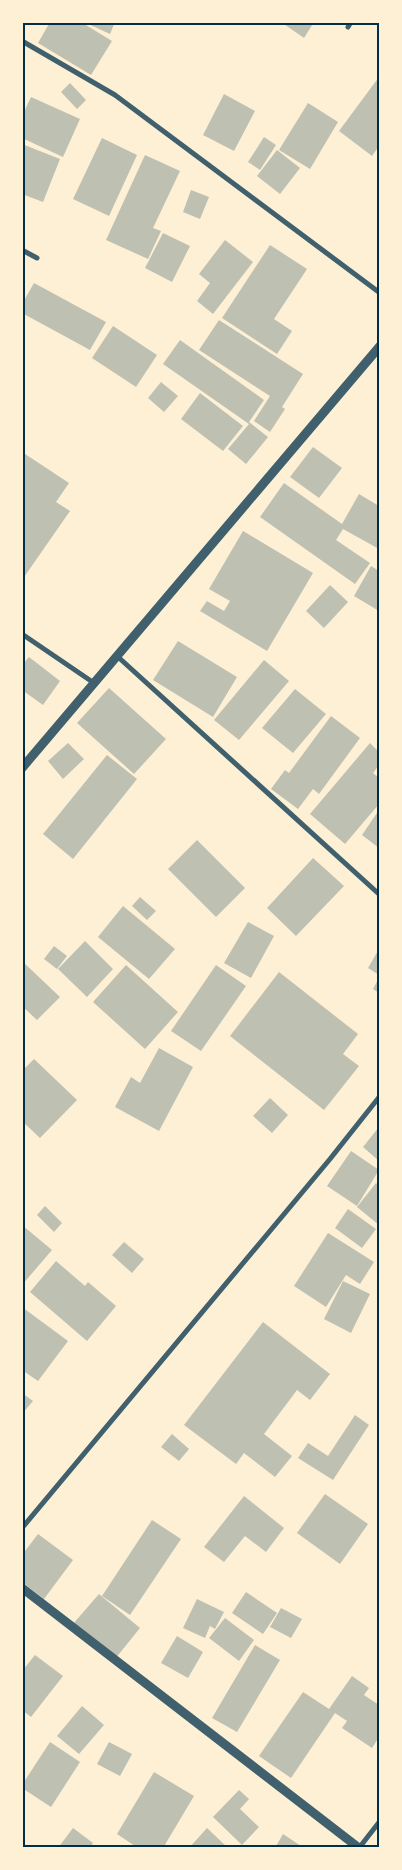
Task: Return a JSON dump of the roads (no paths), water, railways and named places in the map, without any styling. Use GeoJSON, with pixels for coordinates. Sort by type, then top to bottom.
{"type":"FeatureCollection","features":[{"type":"Feature","properties":{"kind":"street"},"geometry":{"type":"LineString","coordinates":[[22,41],[115,94],[380,293]]}},
{"type":"Feature","properties":{"kind":"street"},"geometry":{"type":"LineString","coordinates":[[22,250],[37,258]]}},
{"type":"Feature","properties":{"kind":"street"},"geometry":{"type":"LineString","coordinates":[[22,768],[380,346]]}},
{"type":"Feature","properties":{"kind":"street"},"geometry":{"type":"LineString","coordinates":[[22,634],[94,683]]}},
{"type":"Feature","properties":{"kind":"street"},"geometry":{"type":"LineString","coordinates":[[117,656],[380,895]]}},
{"type":"Feature","properties":{"kind":"street"},"geometry":{"type":"LineString","coordinates":[[22,1528],[330,1160],[380,1096]]}},
{"type":"Feature","properties":{"kind":"street"},"geometry":{"type":"LineString","coordinates":[[22,1588],[359,1848],[380,1821]]}}]}
